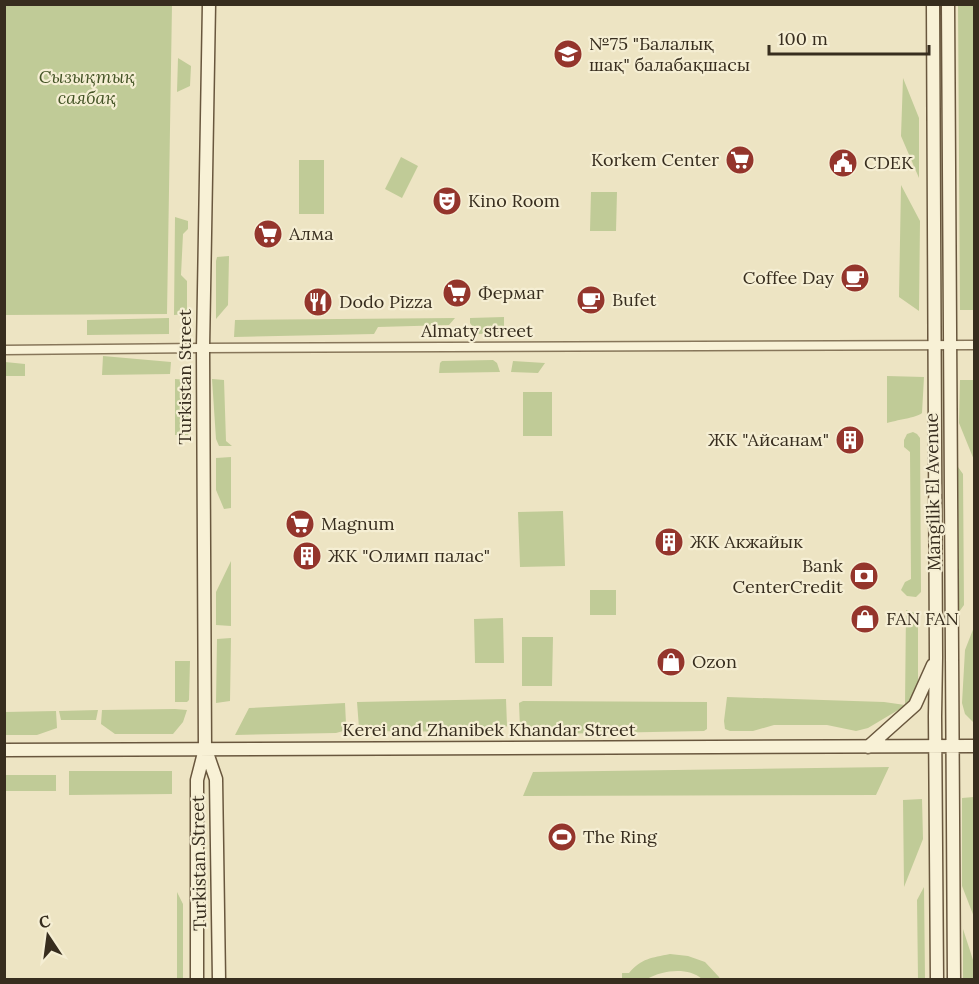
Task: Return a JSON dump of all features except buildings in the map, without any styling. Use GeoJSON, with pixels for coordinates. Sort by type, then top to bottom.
{"type":"FeatureCollection","features":[{"type":"Feature","properties":{"kind":"main road","name":"Turkistan Street"},"geometry":{"type":"LineString","coordinates":[[197,980],[197,780],[205,749],[203,348],[209,4]]}},
{"type":"Feature","properties":{"kind":"main road","name":"Mangilik El Avenue"},"geometry":{"type":"LineString","coordinates":[[933,4],[937,980]]}},
{"type":"Feature","properties":{"kind":"main road","name":"Mangilik El Avenue"},"geometry":{"type":"LineString","coordinates":[[948,4],[954,980]]}},
{"type":"Feature","properties":{"kind":"main road"},"geometry":{"type":"LineString","coordinates":[[868,747],[915,705],[936,658]]}},
{"type":"Feature","properties":{"kind":"main road","name":"Kerei and Zhanibek Khandar Street"},"geometry":{"type":"LineString","coordinates":[[4,750],[975,746]]}},
{"type":"Feature","properties":{"kind":"main road","name":"Turkistan Street"},"geometry":{"type":"LineString","coordinates":[[205,749],[216,779],[219,980]]}},
{"type":"Feature","properties":{"kind":"street","name":"Almaty street"},"geometry":{"type":"LineString","coordinates":[[4,350],[975,345]]}},
{"type":"Feature","properties":{"kind":"green space","name":"Сызықтық саябақ"},"geometry":{"type":"Polygon","coordinates":[[[4,5],[172,5],[167,314],[5,315],[4,5]]]}},
{"type":"Feature","properties":{"kind":"green space"},"geometry":{"type":"Polygon","coordinates":[[[958,5],[974,5],[974,310],[960,310],[958,5]]]}},
{"type":"Feature","properties":{"kind":"green space"},"geometry":{"type":"Polygon","coordinates":[[[178,58],[191,66],[190,86],[177,92],[178,58]]]}},
{"type":"Feature","properties":{"kind":"green space"},"geometry":{"type":"Polygon","coordinates":[[[903,78],[919,118],[919,178],[901,136],[903,78]]]}},
{"type":"Feature","properties":{"kind":"green space"},"geometry":{"type":"Polygon","coordinates":[[[401,157],[418,166],[402,198],[385,189],[401,157]]]}},
{"type":"Feature","properties":{"kind":"green space"},"geometry":{"type":"Polygon","coordinates":[[[299,160],[324,160],[324,214],[299,214],[299,160]]]}},
{"type":"Feature","properties":{"kind":"green space"},"geometry":{"type":"Polygon","coordinates":[[[901,185],[920,221],[919,311],[899,297],[901,185]]]}},
{"type":"Feature","properties":{"kind":"green space"},"geometry":{"type":"Polygon","coordinates":[[[591,192],[617,192],[616,231],[590,231],[591,192]]]}},
{"type":"Feature","properties":{"kind":"green space"},"geometry":{"type":"Polygon","coordinates":[[[175,217],[188,221],[188,229],[183,234],[181,275],[187,281],[187,314],[174,315],[175,217]]]}},
{"type":"Feature","properties":{"kind":"green space"},"geometry":{"type":"Polygon","coordinates":[[[229,256],[228,305],[216,319],[216,261],[217,257],[229,256]]]}},
{"type":"Feature","properties":{"kind":"green space"},"geometry":{"type":"Polygon","coordinates":[[[504,317],[501,333],[478,334],[470,323],[470,318],[504,317]]]}},
{"type":"Feature","properties":{"kind":"green space"},"geometry":{"type":"Polygon","coordinates":[[[169,318],[169,334],[87,335],[87,320],[169,318]]]}},
{"type":"Feature","properties":{"kind":"green space"},"geometry":{"type":"Polygon","coordinates":[[[455,318],[449,325],[378,327],[374,334],[234,337],[235,320],[455,318]]]}},
{"type":"Feature","properties":{"kind":"green space"},"geometry":{"type":"Polygon","coordinates":[[[103,356],[171,362],[170,374],[102,375],[103,356]]]}},
{"type":"Feature","properties":{"kind":"green space"},"geometry":{"type":"Polygon","coordinates":[[[493,360],[497,363],[500,372],[439,373],[442,361],[493,360]]]}},
{"type":"Feature","properties":{"kind":"green space"},"geometry":{"type":"Polygon","coordinates":[[[513,361],[545,363],[538,373],[511,372],[513,361]]]}},
{"type":"Feature","properties":{"kind":"green space"},"geometry":{"type":"Polygon","coordinates":[[[5,362],[25,364],[25,376],[5,376],[5,362]]]}},
{"type":"Feature","properties":{"kind":"green space"},"geometry":{"type":"Polygon","coordinates":[[[887,376],[924,377],[922,413],[887,423],[887,376]]]}},
{"type":"Feature","properties":{"kind":"green space"},"geometry":{"type":"Polygon","coordinates":[[[175,379],[188,380],[190,431],[188,435],[175,435],[175,379]]]}},
{"type":"Feature","properties":{"kind":"green space"},"geometry":{"type":"Polygon","coordinates":[[[212,379],[224,380],[226,441],[232,446],[219,446],[216,439],[212,379]]]}},
{"type":"Feature","properties":{"kind":"green space"},"geometry":{"type":"Polygon","coordinates":[[[960,380],[974,380],[974,460],[959,423],[960,380]]]}},
{"type":"Feature","properties":{"kind":"green space"},"geometry":{"type":"Polygon","coordinates":[[[523,392],[552,392],[552,436],[523,436],[523,392]]]}},
{"type":"Feature","properties":{"kind":"green space"},"geometry":{"type":"Polygon","coordinates":[[[913,432],[920,438],[921,592],[916,597],[907,596],[901,590],[905,582],[911,579],[910,452],[904,447],[904,440],[907,434],[913,432]]]}},
{"type":"Feature","properties":{"kind":"green space"},"geometry":{"type":"Polygon","coordinates":[[[231,457],[231,508],[224,509],[216,490],[216,458],[231,457]]]}},
{"type":"Feature","properties":{"kind":"green space"},"geometry":{"type":"Polygon","coordinates":[[[958,467],[963,474],[964,605],[959,612],[958,467]]]}},
{"type":"Feature","properties":{"kind":"green space"},"geometry":{"type":"Polygon","coordinates":[[[563,511],[565,566],[520,567],[518,512],[563,511]]]}},
{"type":"Feature","properties":{"kind":"green space"},"geometry":{"type":"Polygon","coordinates":[[[231,561],[231,626],[216,625],[216,592],[231,561]]]}},
{"type":"Feature","properties":{"kind":"green space"},"geometry":{"type":"Polygon","coordinates":[[[590,590],[616,590],[616,615],[590,615],[590,590]]]}},
{"type":"Feature","properties":{"kind":"green space"},"geometry":{"type":"Polygon","coordinates":[[[906,610],[918,614],[918,692],[910,703],[868,728],[856,731],[827,725],[774,725],[753,731],[725,729],[727,697],[884,702],[905,705],[906,610]]]}},
{"type":"Feature","properties":{"kind":"green space"},"geometry":{"type":"Polygon","coordinates":[[[503,618],[504,663],[475,663],[474,619],[503,618]]]}},
{"type":"Feature","properties":{"kind":"green space"},"geometry":{"type":"Polygon","coordinates":[[[974,627],[973,722],[965,714],[962,703],[965,650],[974,627]]]}},
{"type":"Feature","properties":{"kind":"green space"},"geometry":{"type":"Polygon","coordinates":[[[522,637],[553,637],[552,686],[522,686],[522,637]]]}},
{"type":"Feature","properties":{"kind":"green space"},"geometry":{"type":"Polygon","coordinates":[[[231,638],[230,701],[216,703],[217,639],[231,638]]]}},
{"type":"Feature","properties":{"kind":"green space"},"geometry":{"type":"Polygon","coordinates":[[[175,661],[190,661],[189,700],[187,702],[175,702],[175,661]]]}},
{"type":"Feature","properties":{"kind":"green space"},"geometry":{"type":"Polygon","coordinates":[[[506,699],[507,726],[500,732],[361,731],[359,728],[357,702],[506,699]]]}},
{"type":"Feature","properties":{"kind":"green space"},"geometry":{"type":"Polygon","coordinates":[[[523,701],[707,702],[707,729],[704,731],[549,734],[522,732],[519,703],[523,701]]]}},
{"type":"Feature","properties":{"kind":"green space"},"geometry":{"type":"Polygon","coordinates":[[[345,703],[346,724],[343,731],[235,735],[249,708],[345,703]]]}},
{"type":"Feature","properties":{"kind":"green space"},"geometry":{"type":"Polygon","coordinates":[[[98,710],[96,720],[61,720],[59,711],[98,710]]]}},
{"type":"Feature","properties":{"kind":"green space"},"geometry":{"type":"Polygon","coordinates":[[[102,710],[187,710],[183,722],[173,734],[115,734],[101,724],[102,710]]]}},
{"type":"Feature","properties":{"kind":"green space"},"geometry":{"type":"Polygon","coordinates":[[[56,711],[57,728],[37,735],[5,735],[5,712],[56,711]]]}},
{"type":"Feature","properties":{"kind":"green space"},"geometry":{"type":"Polygon","coordinates":[[[889,767],[876,795],[523,796],[533,772],[889,767]]]}},
{"type":"Feature","properties":{"kind":"green space"},"geometry":{"type":"Polygon","coordinates":[[[69,771],[172,771],[172,794],[69,795],[69,771]]]}},
{"type":"Feature","properties":{"kind":"green space"},"geometry":{"type":"Polygon","coordinates":[[[4,775],[56,775],[56,791],[5,791],[4,775]]]}},
{"type":"Feature","properties":{"kind":"green space"},"geometry":{"type":"Polygon","coordinates":[[[974,797],[974,917],[962,886],[962,798],[974,797]]]}},
{"type":"Feature","properties":{"kind":"green space"},"geometry":{"type":"Polygon","coordinates":[[[922,799],[923,839],[904,887],[903,800],[922,799]]]}},
{"type":"Feature","properties":{"kind":"green space"},"geometry":{"type":"Polygon","coordinates":[[[924,887],[925,979],[918,979],[917,900],[924,887]]]}},
{"type":"Feature","properties":{"kind":"green space"},"geometry":{"type":"Polygon","coordinates":[[[177,892],[183,904],[183,979],[177,979],[177,892]]]}},
{"type":"Feature","properties":{"kind":"green space"},"geometry":{"type":"Polygon","coordinates":[[[963,929],[974,963],[974,979],[963,979],[963,929]]]}},
{"type":"Feature","properties":{"kind":"green space"},"geometry":{"type":"Polygon","coordinates":[[[670,954],[688,956],[705,962],[720,979],[702,979],[690,973],[675,971],[647,979],[622,979],[622,973],[629,973],[643,961],[670,954]]]}},
{"type":"Feature","properties":{"kind":"place","name":"№75 \"Балалық шақ\" балабақшасы"},"geometry":{"type":"Point","coordinates":[568,54]}},
{"type":"Feature","properties":{"kind":"place","name":"Korkem Center"},"geometry":{"type":"Point","coordinates":[740,160]}},
{"type":"Feature","properties":{"kind":"place","name":"CDEK"},"geometry":{"type":"Point","coordinates":[843,163]}},
{"type":"Feature","properties":{"kind":"place","name":"Kino Room"},"geometry":{"type":"Point","coordinates":[447,201]}},
{"type":"Feature","properties":{"kind":"place","name":"Алма"},"geometry":{"type":"Point","coordinates":[268,234]}},
{"type":"Feature","properties":{"kind":"place","name":"Coffee Day"},"geometry":{"type":"Point","coordinates":[855,278]}},
{"type":"Feature","properties":{"kind":"place","name":"Фермаг"},"geometry":{"type":"Point","coordinates":[457,293]}},
{"type":"Feature","properties":{"kind":"place","name":"Bufet"},"geometry":{"type":"Point","coordinates":[591,300]}},
{"type":"Feature","properties":{"kind":"place","name":"Dodo Pizza"},"geometry":{"type":"Point","coordinates":[318,302]}},
{"type":"Feature","properties":{"kind":"place","name":"ЖК \"Айсанам\""},"geometry":{"type":"Point","coordinates":[850,440]}},
{"type":"Feature","properties":{"kind":"place","name":"Magnum"},"geometry":{"type":"Point","coordinates":[300,524]}},
{"type":"Feature","properties":{"kind":"place","name":"ЖК Акжайык"},"geometry":{"type":"Point","coordinates":[669,542]}},
{"type":"Feature","properties":{"kind":"place","name":"ЖК \"Олимп палас\""},"geometry":{"type":"Point","coordinates":[307,556]}},
{"type":"Feature","properties":{"kind":"place","name":"Bank CenterCredit"},"geometry":{"type":"Point","coordinates":[864,576]}},
{"type":"Feature","properties":{"kind":"place","name":"FAN FAN"},"geometry":{"type":"Point","coordinates":[865,619]}},
{"type":"Feature","properties":{"kind":"place","name":"Ozon"},"geometry":{"type":"Point","coordinates":[671,662]}},
{"type":"Feature","properties":{"kind":"place","name":"The Ring"},"geometry":{"type":"Point","coordinates":[562,837]}}]}
